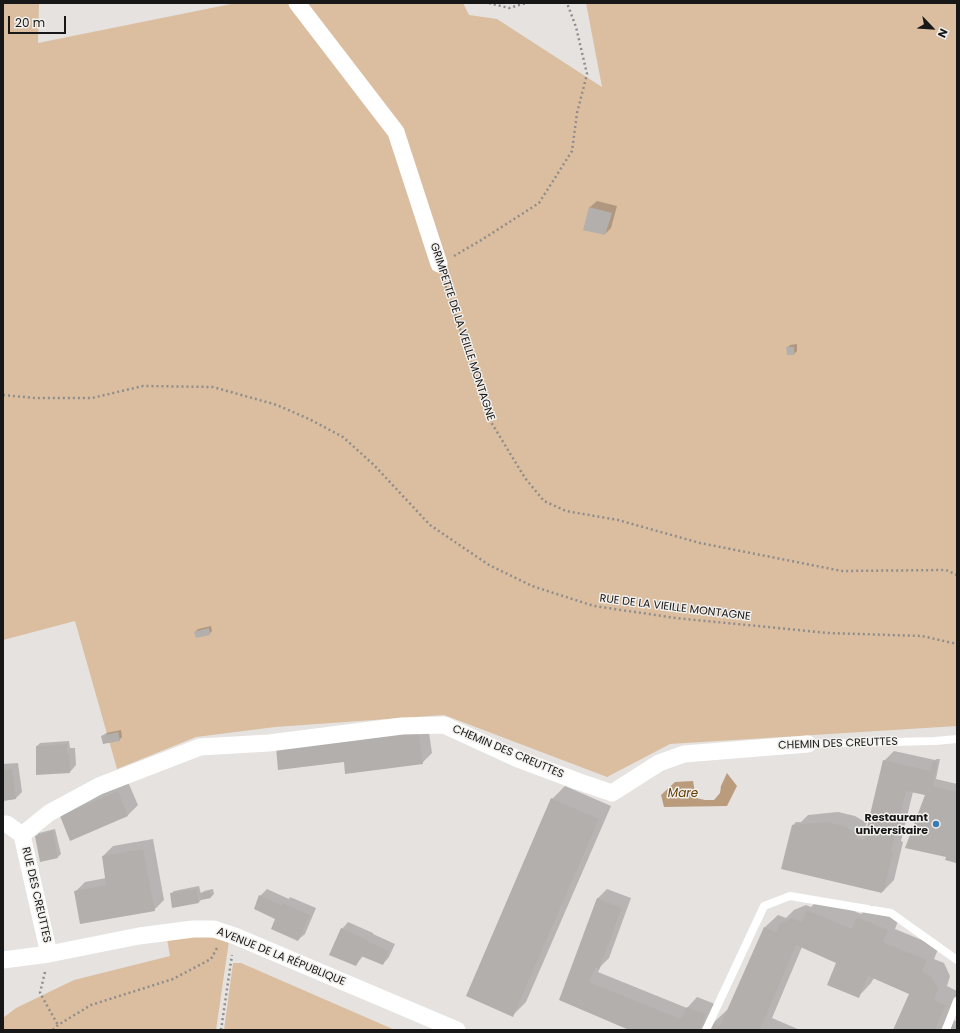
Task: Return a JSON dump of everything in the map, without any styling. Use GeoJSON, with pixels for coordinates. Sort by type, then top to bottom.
{"type":"FeatureCollection","features":[{"type":"Feature","properties":{"kind":"street","name":"GRIMPETTE DE LA VEILLE MONTAGNE"},"geometry":{"type":"LineString","coordinates":[[297,3],[396,132],[439,264]]}},
{"type":"Feature","properties":{"kind":"street","name":"CHEMIN DES CREUTTES"},"geometry":{"type":"LineString","coordinates":[[22,835],[49,813],[99,786],[200,747],[269,743],[402,726],[444,725],[518,759],[577,781],[612,792],[659,762],[684,754],[808,744]]}},
{"type":"Feature","properties":{"kind":"street","name":"RUE DES CREUTTES"},"geometry":{"type":"LineString","coordinates":[[3,824],[7,824],[22,835],[49,954]]}},
{"type":"Feature","properties":{"kind":"street","name":"AVENUE DE LA RÉPUBLIQUE"},"geometry":{"type":"LineString","coordinates":[[4,965],[49,954],[139,936],[193,929],[214,929],[457,1030]]}},
{"type":"Feature","properties":{"kind":"lane","name":"CHEMIN DES CREUTTES"},"geometry":{"type":"LineString","coordinates":[[808,744],[957,739]]}},
{"type":"Feature","properties":{"kind":"lane"},"geometry":{"type":"LineString","coordinates":[[706,1030],[764,906],[790,896],[891,913],[957,960]]}},
{"type":"Feature","properties":{"kind":"lane"},"geometry":{"type":"LineString","coordinates":[[946,1030],[957,1001]]}},
{"type":"Feature","properties":{"kind":"path"},"geometry":{"type":"LineString","coordinates":[[489,3],[509,8],[526,3]]}},
{"type":"Feature","properties":{"kind":"path"},"geometry":{"type":"LineString","coordinates":[[439,264],[483,239],[539,202],[572,151],[576,113],[587,74],[576,27],[567,3]]}},
{"type":"Feature","properties":{"kind":"path","name":"GRIMPETTE DE LA VEILLE MONTAGNE"},"geometry":{"type":"LineString","coordinates":[[439,264],[490,422],[525,478],[544,501],[566,511],[618,520],[700,543],[842,571],[946,570],[957,575]]}},
{"type":"Feature","properties":{"kind":"path","name":"RUE DE LA VIEILLE MONTAGNE"},"geometry":{"type":"LineString","coordinates":[[3,395],[35,398],[92,398],[143,386],[213,387],[277,405],[310,419],[343,437],[374,465],[430,525],[489,565],[532,586],[594,606],[676,618],[828,633],[922,636],[957,644]]}},
{"type":"Feature","properties":{"kind":"path"},"geometry":{"type":"LineString","coordinates":[[53,1030],[58,1025],[91,1006],[173,980],[211,959],[230,935]]}},
{"type":"Feature","properties":{"kind":"path"},"geometry":{"type":"LineString","coordinates":[[221,1030],[230,935]]}},
{"type":"Feature","properties":{"kind":"path"},"geometry":{"type":"LineString","coordinates":[[40,993],[58,1025]]}},
{"type":"Feature","properties":{"kind":"shaded area"},"geometry":{"type":"Polygon","coordinates":[[[3,3],[39,3],[38,43],[236,3],[463,3],[469,15],[497,19],[602,87],[586,3],[957,3],[957,726],[670,744],[607,777],[444,715],[275,727],[196,737],[117,769],[75,621],[3,640],[3,3]]]}},
{"type":"Feature","properties":{"kind":"shaded area"},"geometry":{"type":"Polygon","coordinates":[[[204,936],[229,941],[216,1030],[3,1030],[3,1018],[16,1008],[74,980],[170,956],[167,939],[204,936]]]}},
{"type":"Feature","properties":{"kind":"shaded area"},"geometry":{"type":"Polygon","coordinates":[[[233,963],[241,963],[395,1030],[224,1030],[233,963]]]}},
{"type":"Feature","properties":{"kind":"water","name":"Mare"},"geometry":{"type":"Polygon","coordinates":[[[727,773],[737,786],[727,806],[664,807],[661,795],[675,782],[693,781],[696,798],[714,800],[720,793],[721,786],[727,773]]]}},
{"type":"Feature","properties":{"kind":"building"},"geometry":{"type":"Polygon","coordinates":[[[589,207],[612,213],[605,235],[583,230],[589,207]]]}},
{"type":"Feature","properties":{"kind":"building"},"geometry":{"type":"Polygon","coordinates":[[[786,347],[794,347],[794,355],[787,355],[786,347]]]}},
{"type":"Feature","properties":{"kind":"building"},"geometry":{"type":"Polygon","coordinates":[[[209,628],[210,635],[196,638],[194,632],[209,628]]]}},
{"type":"Feature","properties":{"kind":"building"},"geometry":{"type":"Polygon","coordinates":[[[418,729],[423,764],[345,774],[344,762],[278,770],[276,747],[418,729]]]}},
{"type":"Feature","properties":{"kind":"building"},"geometry":{"type":"Polygon","coordinates":[[[118,732],[120,741],[103,744],[101,736],[118,732]]]}},
{"type":"Feature","properties":{"kind":"building"},"geometry":{"type":"Polygon","coordinates":[[[67,744],[70,773],[36,775],[36,746],[67,744]]]}},
{"type":"Feature","properties":{"kind":"building"},"geometry":{"type":"Polygon","coordinates":[[[883,760],[930,771],[933,761],[938,762],[933,786],[957,792],[956,863],[945,860],[946,857],[905,848],[925,795],[906,791],[891,851],[893,852],[884,891],[882,891],[882,893],[781,869],[792,825],[827,822],[844,826],[857,833],[856,838],[864,840],[883,760]]]}},
{"type":"Feature","properties":{"kind":"building"},"geometry":{"type":"Polygon","coordinates":[[[12,769],[16,799],[3,801],[3,770],[12,769]]]}},
{"type":"Feature","properties":{"kind":"building"},"geometry":{"type":"Polygon","coordinates":[[[118,791],[128,816],[70,841],[60,816],[118,791]]]}},
{"type":"Feature","properties":{"kind":"building"},"geometry":{"type":"Polygon","coordinates":[[[551,798],[599,819],[513,1017],[466,996],[551,798]]]}},
{"type":"Feature","properties":{"kind":"building"},"geometry":{"type":"Polygon","coordinates":[[[53,831],[58,858],[40,862],[35,836],[53,831]]]}},
{"type":"Feature","properties":{"kind":"building"},"geometry":{"type":"Polygon","coordinates":[[[143,849],[155,911],[80,924],[74,891],[106,885],[102,856],[143,849]]]}},
{"type":"Feature","properties":{"kind":"building"},"geometry":{"type":"Polygon","coordinates":[[[196,889],[199,903],[172,908],[170,893],[196,889]]]}},
{"type":"Feature","properties":{"kind":"building"},"geometry":{"type":"Polygon","coordinates":[[[210,891],[211,898],[201,900],[200,893],[210,891]]]}},
{"type":"Feature","properties":{"kind":"building"},"geometry":{"type":"Polygon","coordinates":[[[259,895],[282,905],[283,903],[310,915],[298,941],[271,929],[275,919],[254,909],[259,895]]]}},
{"type":"Feature","properties":{"kind":"building"},"geometry":{"type":"Polygon","coordinates":[[[597,898],[622,908],[599,969],[595,968],[589,982],[681,1019],[687,1007],[706,1014],[699,1030],[629,1030],[559,1000],[597,898]]]}},
{"type":"Feature","properties":{"kind":"building"},"geometry":{"type":"Polygon","coordinates":[[[807,910],[852,929],[857,917],[888,930],[883,942],[927,960],[922,972],[931,976],[938,989],[934,1000],[946,1005],[935,1030],[893,1030],[909,994],[868,976],[859,998],[827,985],[836,963],[796,945],[760,1030],[710,1030],[713,1023],[720,1026],[764,927],[776,932],[780,923],[792,918],[802,922],[807,910]]]}},
{"type":"Feature","properties":{"kind":"building"},"geometry":{"type":"Polygon","coordinates":[[[341,928],[389,951],[383,965],[361,956],[356,966],[329,955],[341,928]]]}},
{"type":"Feature","properties":{"kind":"building"},"geometry":{"type":"Polygon","coordinates":[[[951,1023],[957,1026],[957,1030],[947,1030],[951,1023]]]}},
{"type":"Feature","properties":{"kind":"place","name":"Restaurant universitaire"},"geometry":{"type":"Point","coordinates":[936,824]}}]}
